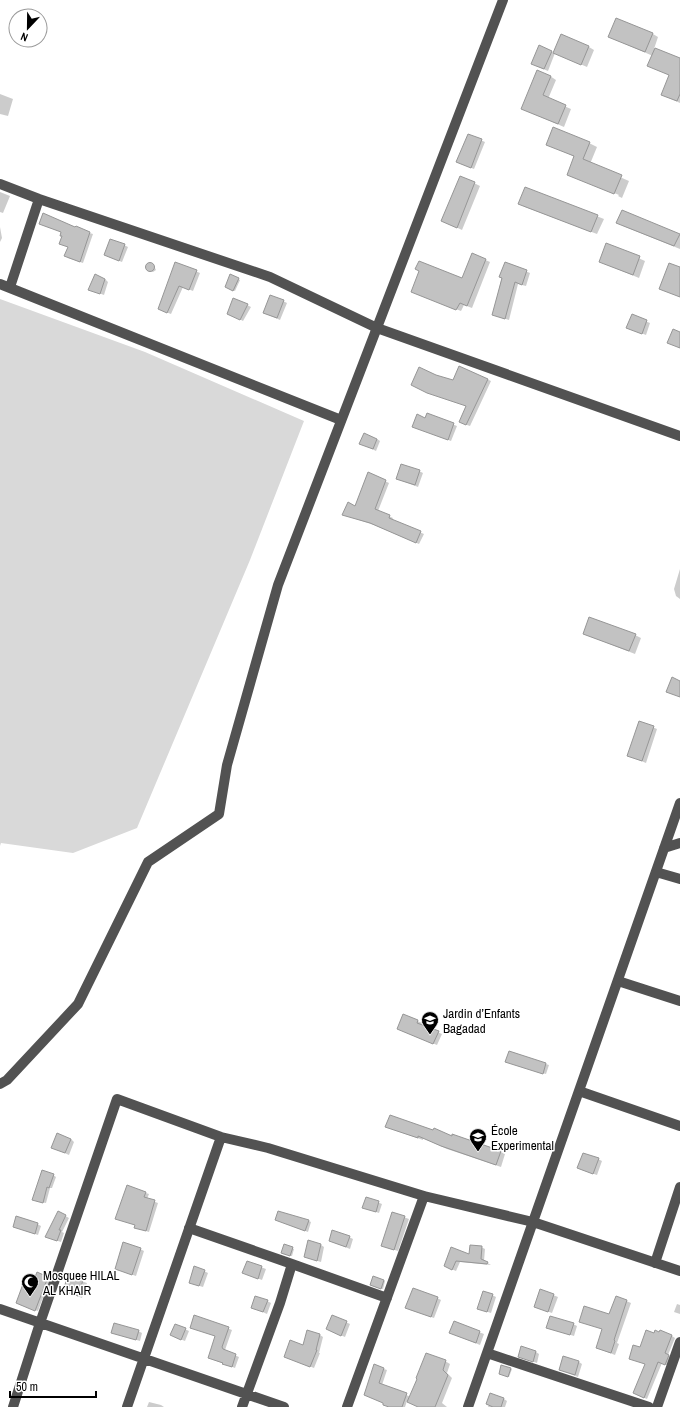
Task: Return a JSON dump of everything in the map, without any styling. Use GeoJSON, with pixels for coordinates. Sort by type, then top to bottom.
{"type":"FeatureCollection","features":[{"type":"Feature","properties":{"kind":"street"},"geometry":{"type":"LineString","coordinates":[[0,1084],[7,1080],[78,1004],[148,862],[219,814],[227,765],[278,585],[503,0]]}},
{"type":"Feature","properties":{"kind":"street"},"geometry":{"type":"LineString","coordinates":[[0,184],[38,199],[270,277],[377,328],[680,436]]}},
{"type":"Feature","properties":{"kind":"street"},"geometry":{"type":"LineString","coordinates":[[38,199],[5,286],[341,420]]}},
{"type":"Feature","properties":{"kind":"street"},"geometry":{"type":"LineString","coordinates":[[468,1407],[680,803]]}},
{"type":"Feature","properties":{"kind":"street"},"geometry":{"type":"LineString","coordinates":[[664,848],[680,843]]}},
{"type":"Feature","properties":{"kind":"street"},"geometry":{"type":"LineString","coordinates":[[656,872],[680,879]]}},
{"type":"Feature","properties":{"kind":"street"},"geometry":{"type":"LineString","coordinates":[[618,981],[680,1002]]}},
{"type":"Feature","properties":{"kind":"street"},"geometry":{"type":"LineString","coordinates":[[579,1091],[680,1126]]}},
{"type":"Feature","properties":{"kind":"street"},"geometry":{"type":"LineString","coordinates":[[14,1407],[40,1323],[117,1099],[221,1137],[268,1148],[424,1196],[533,1222],[680,1271]]}},
{"type":"Feature","properties":{"kind":"street"},"geometry":{"type":"LineString","coordinates":[[127,1407],[221,1137]]}},
{"type":"Feature","properties":{"kind":"street"},"geometry":{"type":"LineString","coordinates":[[655,1262],[680,1187]]}},
{"type":"Feature","properties":{"kind":"street"},"geometry":{"type":"LineString","coordinates":[[347,1407],[424,1196]]}},
{"type":"Feature","properties":{"kind":"street"},"geometry":{"type":"LineString","coordinates":[[189,1228],[387,1298]]}},
{"type":"Feature","properties":{"kind":"street"},"geometry":{"type":"LineString","coordinates":[[242,1407],[280,1303],[292,1264]]}},
{"type":"Feature","properties":{"kind":"street"},"geometry":{"type":"LineString","coordinates":[[0,1309],[144,1357],[284,1407]]}},
{"type":"Feature","properties":{"kind":"street"},"geometry":{"type":"LineString","coordinates":[[657,1407],[680,1342]]}},
{"type":"Feature","properties":{"kind":"street"},"geometry":{"type":"LineString","coordinates":[[487,1353],[649,1407]]}},
{"type":"Feature","properties":{"kind":"shaded area"},"geometry":{"type":"Polygon","coordinates":[[[0,299],[145,352],[304,421],[250,560],[137,828],[73,853],[1,843],[0,846],[0,299]]]}},
{"type":"Feature","properties":{"kind":"building"},"geometry":{"type":"Polygon","coordinates":[[[616,18],[653,33],[645,52],[608,37],[616,18]]]}},
{"type":"Feature","properties":{"kind":"building"},"geometry":{"type":"Polygon","coordinates":[[[561,34],[589,46],[581,65],[553,53],[561,34]]]}},
{"type":"Feature","properties":{"kind":"building"},"geometry":{"type":"Polygon","coordinates":[[[539,45],[552,51],[544,69],[531,64],[539,45]]]}},
{"type":"Feature","properties":{"kind":"building"},"geometry":{"type":"Polygon","coordinates":[[[655,48],[680,58],[680,94],[677,101],[661,95],[669,75],[647,66],[655,48]]]}},
{"type":"Feature","properties":{"kind":"building"},"geometry":{"type":"Polygon","coordinates":[[[537,70],[551,76],[543,95],[566,105],[558,124],[521,109],[537,70]]]}},
{"type":"Feature","properties":{"kind":"building"},"geometry":{"type":"Polygon","coordinates":[[[553,127],[590,142],[583,159],[622,175],[614,194],[567,175],[574,156],[546,145],[553,127]]]}},
{"type":"Feature","properties":{"kind":"building"},"geometry":{"type":"Polygon","coordinates":[[[468,134],[482,139],[471,168],[456,162],[468,134]]]}},
{"type":"Feature","properties":{"kind":"building"},"geometry":{"type":"Polygon","coordinates":[[[460,176],[475,182],[457,228],[441,221],[460,176]]]}},
{"type":"Feature","properties":{"kind":"building"},"geometry":{"type":"Polygon","coordinates":[[[525,187],[598,215],[591,232],[518,204],[525,187]]]}},
{"type":"Feature","properties":{"kind":"building"},"geometry":{"type":"Polygon","coordinates":[[[622,210],[680,234],[674,246],[616,223],[622,210]]]}},
{"type":"Feature","properties":{"kind":"building"},"geometry":{"type":"Polygon","coordinates":[[[43,213],[90,232],[80,262],[64,256],[68,247],[59,244],[62,236],[60,236],[61,232],[39,224],[43,213]]]}},
{"type":"Feature","properties":{"kind":"building"},"geometry":{"type":"Polygon","coordinates":[[[110,239],[125,244],[119,261],[104,255],[110,239]]]}},
{"type":"Feature","properties":{"kind":"building"},"geometry":{"type":"Polygon","coordinates":[[[606,243],[640,256],[633,275],[599,262],[606,243]]]}},
{"type":"Feature","properties":{"kind":"building"},"geometry":{"type":"Polygon","coordinates":[[[472,253],[486,259],[467,306],[460,303],[456,310],[411,292],[419,271],[415,269],[419,261],[462,278],[472,253]]]}},
{"type":"Feature","properties":{"kind":"building"},"geometry":{"type":"Polygon","coordinates":[[[150,262],[155,267],[150,272],[145,267],[150,262]]]}},
{"type":"Feature","properties":{"kind":"building"},"geometry":{"type":"Polygon","coordinates":[[[175,262],[197,270],[189,290],[179,286],[167,313],[158,309],[175,262]]]}},
{"type":"Feature","properties":{"kind":"building"},"geometry":{"type":"Polygon","coordinates":[[[505,262],[527,270],[522,285],[515,282],[505,319],[492,315],[502,278],[499,277],[505,262]]]}},
{"type":"Feature","properties":{"kind":"building"},"geometry":{"type":"Polygon","coordinates":[[[669,263],[680,267],[680,297],[659,289],[669,263]]]}},
{"type":"Feature","properties":{"kind":"building"},"geometry":{"type":"Polygon","coordinates":[[[95,274],[105,279],[100,294],[88,290],[95,274]]]}},
{"type":"Feature","properties":{"kind":"building"},"geometry":{"type":"Polygon","coordinates":[[[230,274],[239,278],[233,291],[225,287],[230,274]]]}},
{"type":"Feature","properties":{"kind":"building"},"geometry":{"type":"Polygon","coordinates":[[[270,295],[284,300],[277,318],[263,313],[270,295]]]}},
{"type":"Feature","properties":{"kind":"building"},"geometry":{"type":"Polygon","coordinates":[[[233,298],[248,304],[240,320],[227,314],[233,298]]]}},
{"type":"Feature","properties":{"kind":"building"},"geometry":{"type":"Polygon","coordinates":[[[632,314],[647,320],[642,334],[626,328],[632,314]]]}},
{"type":"Feature","properties":{"kind":"building"},"geometry":{"type":"Polygon","coordinates":[[[673,329],[680,332],[680,348],[667,343],[673,329]]]}},
{"type":"Feature","properties":{"kind":"building"},"geometry":{"type":"Polygon","coordinates":[[[459,366],[488,379],[466,425],[459,422],[466,406],[427,393],[411,385],[419,367],[436,375],[453,380],[459,366]]]}},
{"type":"Feature","properties":{"kind":"building"},"geometry":{"type":"Polygon","coordinates":[[[427,413],[454,423],[448,440],[412,427],[417,414],[425,418],[427,413]]]}},
{"type":"Feature","properties":{"kind":"building"},"geometry":{"type":"Polygon","coordinates":[[[364,433],[377,439],[373,449],[359,444],[364,433]]]}},
{"type":"Feature","properties":{"kind":"building"},"geometry":{"type":"Polygon","coordinates":[[[401,464],[420,470],[415,485],[396,479],[401,464]]]}},
{"type":"Feature","properties":{"kind":"building"},"geometry":{"type":"Polygon","coordinates":[[[368,472],[386,480],[375,509],[390,515],[389,518],[421,531],[416,543],[370,523],[342,515],[348,502],[355,506],[368,472]]]}},
{"type":"Feature","properties":{"kind":"building"},"geometry":{"type":"Polygon","coordinates":[[[589,617],[636,634],[629,651],[583,634],[589,617]]]}},
{"type":"Feature","properties":{"kind":"building"},"geometry":{"type":"Polygon","coordinates":[[[672,677],[680,681],[680,697],[666,692],[672,677]]]}},
{"type":"Feature","properties":{"kind":"building"},"geometry":{"type":"Polygon","coordinates":[[[639,721],[654,726],[642,761],[627,756],[639,721]]]}},
{"type":"Feature","properties":{"kind":"building"},"geometry":{"type":"Polygon","coordinates":[[[403,1014],[418,1020],[417,1023],[439,1031],[433,1044],[397,1029],[403,1014]]]}},
{"type":"Feature","properties":{"kind":"building"},"geometry":{"type":"Polygon","coordinates":[[[509,1051],[546,1063],[543,1074],[505,1062],[509,1051]]]}},
{"type":"Feature","properties":{"kind":"building"},"geometry":{"type":"Polygon","coordinates":[[[390,1115],[433,1130],[434,1128],[452,1136],[452,1134],[501,1151],[496,1165],[441,1146],[418,1136],[418,1138],[385,1127],[390,1115]]]}},
{"type":"Feature","properties":{"kind":"building"},"geometry":{"type":"Polygon","coordinates":[[[57,1133],[71,1139],[65,1153],[51,1148],[57,1133]]]}},
{"type":"Feature","properties":{"kind":"building"},"geometry":{"type":"Polygon","coordinates":[[[583,1153],[599,1158],[593,1174],[577,1168],[583,1153]]]}},
{"type":"Feature","properties":{"kind":"building"},"geometry":{"type":"Polygon","coordinates":[[[42,1170],[54,1174],[49,1188],[47,1187],[43,1203],[32,1200],[42,1170]]]}},
{"type":"Feature","properties":{"kind":"building"},"geometry":{"type":"Polygon","coordinates":[[[127,1185],[146,1192],[144,1197],[155,1200],[146,1231],[134,1228],[135,1225],[115,1219],[127,1185]]]}},
{"type":"Feature","properties":{"kind":"building"},"geometry":{"type":"Polygon","coordinates":[[[366,1197],[379,1201],[376,1212],[362,1208],[366,1197]]]}},
{"type":"Feature","properties":{"kind":"building"},"geometry":{"type":"Polygon","coordinates":[[[58,1211],[66,1215],[59,1230],[61,1230],[57,1241],[45,1237],[58,1211]]]}},
{"type":"Feature","properties":{"kind":"building"},"geometry":{"type":"Polygon","coordinates":[[[278,1211],[309,1220],[305,1231],[275,1220],[278,1211]]]}},
{"type":"Feature","properties":{"kind":"building"},"geometry":{"type":"Polygon","coordinates":[[[392,1212],[405,1216],[394,1250],[381,1246],[392,1212]]]}},
{"type":"Feature","properties":{"kind":"building"},"geometry":{"type":"Polygon","coordinates":[[[16,1216],[38,1223],[35,1234],[13,1227],[16,1216]]]}},
{"type":"Feature","properties":{"kind":"building"},"geometry":{"type":"Polygon","coordinates":[[[332,1230],[350,1236],[346,1247],[329,1241],[332,1230]]]}},
{"type":"Feature","properties":{"kind":"building"},"geometry":{"type":"Polygon","coordinates":[[[308,1240],[321,1244],[317,1261],[304,1257],[308,1240]]]}},
{"type":"Feature","properties":{"kind":"building"},"geometry":{"type":"Polygon","coordinates":[[[123,1242],[141,1248],[132,1275],[115,1269],[123,1242]]]}},
{"type":"Feature","properties":{"kind":"building"},"geometry":{"type":"Polygon","coordinates":[[[284,1244],[293,1247],[290,1256],[281,1253],[284,1244]]]}},
{"type":"Feature","properties":{"kind":"building"},"geometry":{"type":"Polygon","coordinates":[[[470,1245],[482,1246],[481,1259],[488,1262],[487,1264],[456,1261],[452,1270],[444,1266],[451,1247],[469,1254],[470,1245]]]}},
{"type":"Feature","properties":{"kind":"building"},"geometry":{"type":"Polygon","coordinates":[[[247,1261],[262,1266],[258,1279],[242,1273],[247,1261]]]}},
{"type":"Feature","properties":{"kind":"building"},"geometry":{"type":"Polygon","coordinates":[[[194,1266],[205,1270],[199,1286],[189,1283],[194,1266]]]}},
{"type":"Feature","properties":{"kind":"building"},"geometry":{"type":"Polygon","coordinates":[[[37,1272],[48,1277],[35,1311],[16,1303],[23,1284],[31,1287],[37,1272]]]}},
{"type":"Feature","properties":{"kind":"building"},"geometry":{"type":"Polygon","coordinates":[[[68,1275],[83,1280],[78,1296],[63,1291],[68,1275]]]}},
{"type":"Feature","properties":{"kind":"building"},"geometry":{"type":"Polygon","coordinates":[[[373,1276],[384,1280],[381,1289],[370,1285],[373,1276]]]}},
{"type":"Feature","properties":{"kind":"building"},"geometry":{"type":"Polygon","coordinates":[[[413,1288],[438,1297],[431,1317],[405,1308],[413,1288]]]}},
{"type":"Feature","properties":{"kind":"building"},"geometry":{"type":"Polygon","coordinates":[[[540,1289],[554,1294],[548,1312],[534,1307],[540,1289]]]}},
{"type":"Feature","properties":{"kind":"building"},"geometry":{"type":"Polygon","coordinates":[[[483,1291],[493,1294],[487,1312],[477,1309],[483,1291]]]}},
{"type":"Feature","properties":{"kind":"building"},"geometry":{"type":"Polygon","coordinates":[[[255,1296],[268,1300],[263,1312],[251,1308],[255,1296]]]}},
{"type":"Feature","properties":{"kind":"building"},"geometry":{"type":"Polygon","coordinates":[[[616,1296],[627,1300],[611,1353],[596,1348],[602,1329],[579,1322],[584,1306],[609,1314],[616,1296]]]}},
{"type":"Feature","properties":{"kind":"building"},"geometry":{"type":"Polygon","coordinates":[[[194,1315],[229,1327],[222,1347],[223,1349],[236,1354],[232,1367],[208,1358],[215,1336],[190,1328],[194,1315]]]}},
{"type":"Feature","properties":{"kind":"building"},"geometry":{"type":"Polygon","coordinates":[[[332,1315],[347,1321],[341,1336],[326,1329],[332,1315]]]}},
{"type":"Feature","properties":{"kind":"building"},"geometry":{"type":"Polygon","coordinates":[[[550,1316],[574,1323],[570,1335],[546,1328],[550,1316]]]}},
{"type":"Feature","properties":{"kind":"building"},"geometry":{"type":"Polygon","coordinates":[[[454,1321],[480,1331],[476,1343],[449,1333],[454,1321]]]}},
{"type":"Feature","properties":{"kind":"building"},"geometry":{"type":"Polygon","coordinates":[[[114,1323],[139,1330],[136,1340],[111,1333],[114,1323]]]}},
{"type":"Feature","properties":{"kind":"building"},"geometry":{"type":"Polygon","coordinates":[[[175,1324],[186,1328],[181,1340],[170,1335],[175,1324]]]}},
{"type":"Feature","properties":{"kind":"building"},"geometry":{"type":"Polygon","coordinates":[[[307,1330],[320,1334],[317,1350],[310,1367],[284,1357],[290,1340],[303,1345],[307,1330]]]}},
{"type":"Feature","properties":{"kind":"building"},"geometry":{"type":"Polygon","coordinates":[[[646,1330],[654,1333],[655,1330],[659,1332],[660,1330],[672,1335],[665,1353],[669,1355],[665,1365],[658,1362],[644,1398],[633,1393],[645,1364],[629,1359],[633,1345],[640,1347],[646,1330]]]}},
{"type":"Feature","properties":{"kind":"building"},"geometry":{"type":"Polygon","coordinates":[[[521,1346],[536,1351],[533,1362],[518,1357],[521,1346]]]}},
{"type":"Feature","properties":{"kind":"building"},"geometry":{"type":"Polygon","coordinates":[[[426,1353],[446,1360],[443,1370],[448,1375],[435,1407],[418,1407],[407,1402],[426,1353]]]}},
{"type":"Feature","properties":{"kind":"building"},"geometry":{"type":"Polygon","coordinates":[[[563,1356],[579,1361],[575,1375],[559,1370],[563,1356]]]}},
{"type":"Feature","properties":{"kind":"building"},"geometry":{"type":"Polygon","coordinates":[[[374,1364],[384,1368],[379,1383],[407,1393],[402,1407],[389,1407],[364,1395],[374,1364]]]}},
{"type":"Feature","properties":{"kind":"building"},"geometry":{"type":"Polygon","coordinates":[[[501,1365],[511,1368],[508,1377],[499,1374],[501,1365]]]}},
{"type":"Feature","properties":{"kind":"building"},"geometry":{"type":"Polygon","coordinates":[[[490,1393],[504,1398],[501,1407],[493,1407],[486,1404],[490,1393]]]}},
{"type":"Feature","properties":{"kind":"place","name":"Jardin d’Enfants Bagadad"},"geometry":{"type":"Point","coordinates":[430,1035]}},
{"type":"Feature","properties":{"kind":"place","name":"École Experimental"},"geometry":{"type":"Point","coordinates":[478,1152]}},
{"type":"Feature","properties":{"kind":"place","name":"Mosquee HILAL AL KHAIR"},"geometry":{"type":"Point","coordinates":[30,1297]}}]}
